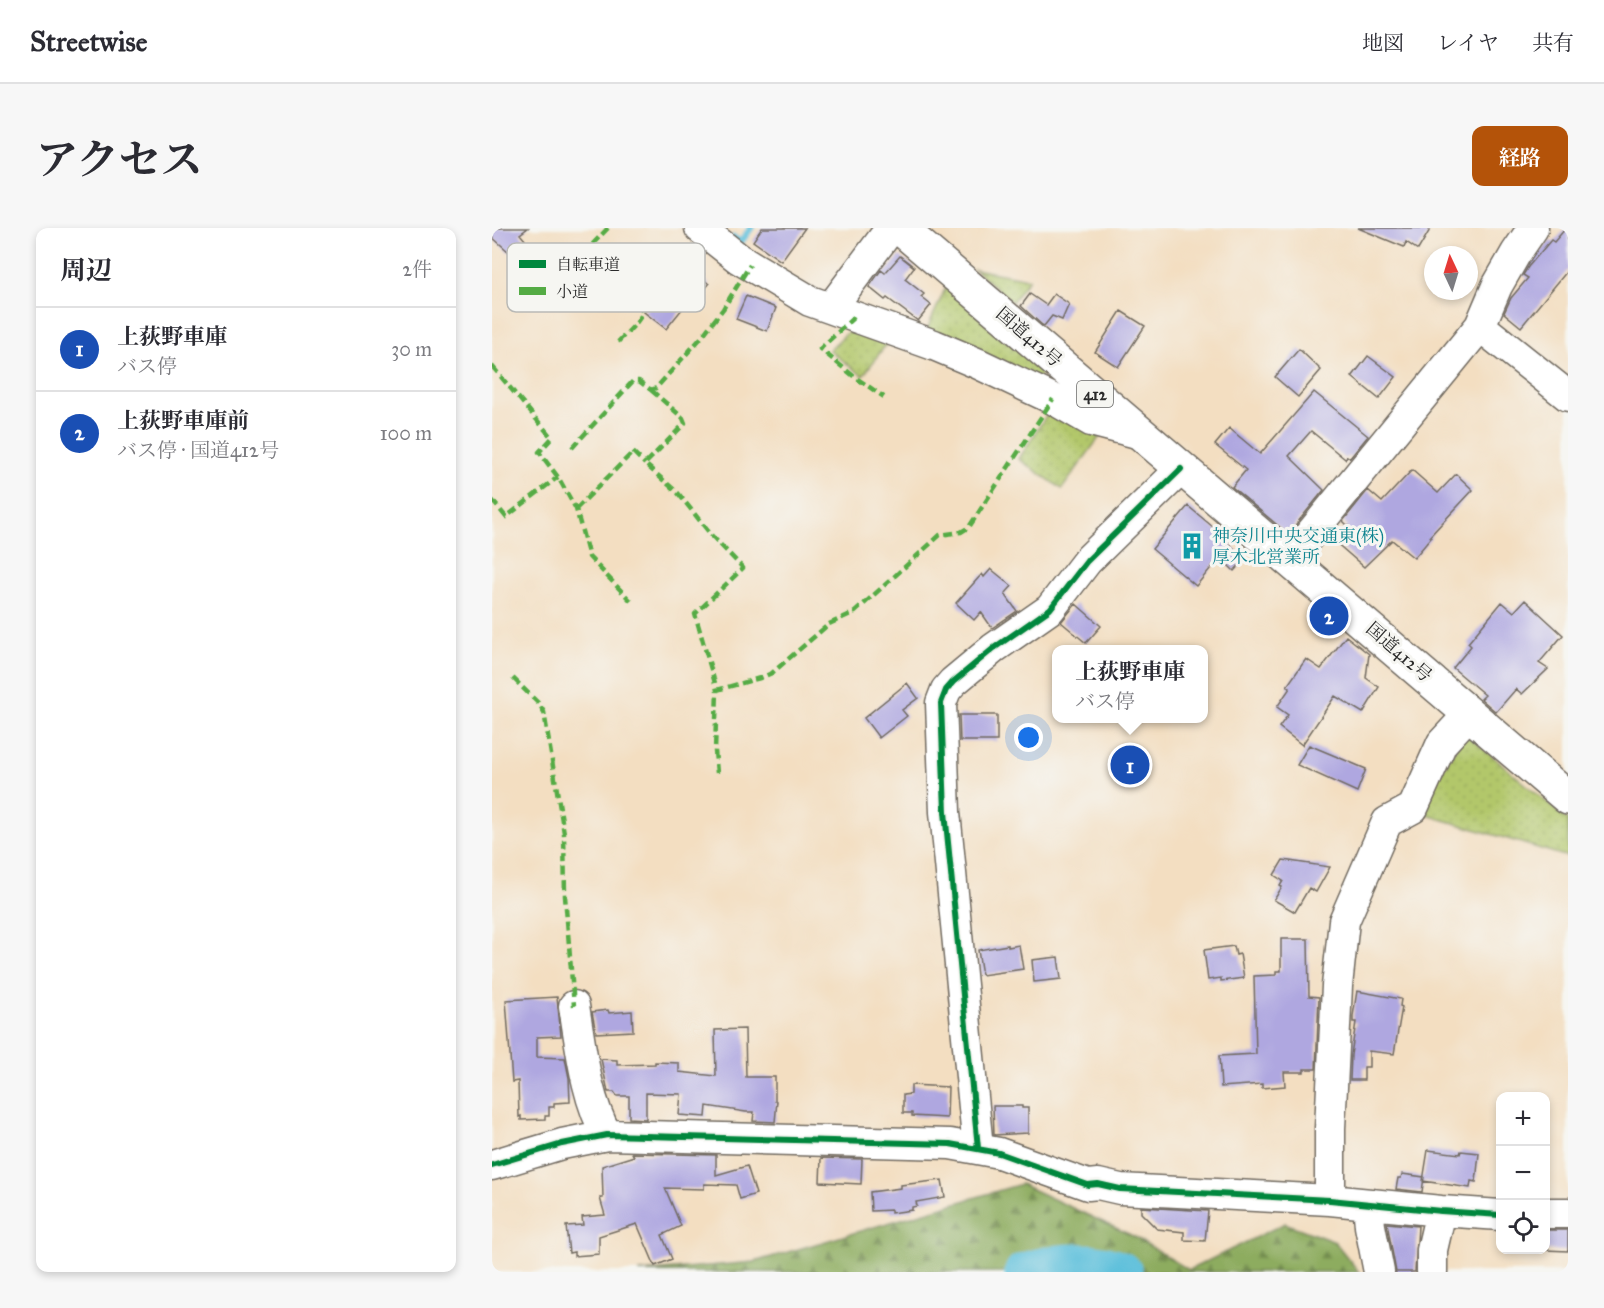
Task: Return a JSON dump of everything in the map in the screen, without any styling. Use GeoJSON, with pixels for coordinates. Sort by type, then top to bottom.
{"type":"FeatureCollection","features":[{"type":"Feature","properties":{"kind":"highway","name":"国道412号"},"geometry":{"type":"LineString","coordinates":[[900,228],[1568,798]]}},
{"type":"Feature","properties":{"kind":"street"},"geometry":{"type":"LineString","coordinates":[[700,228],[744,261],[810,301],[934,345],[979,364],[1053,399],[1091,421],[1141,434]]}},
{"type":"Feature","properties":{"kind":"street"},"geometry":{"type":"LineString","coordinates":[[831,308],[891,228]]}},
{"type":"Feature","properties":{"kind":"street"},"geometry":{"type":"LineString","coordinates":[[1289,560],[1480,326],[1497,286],[1533,228]]}},
{"type":"Feature","properties":{"kind":"street"},"geometry":{"type":"LineString","coordinates":[[1480,326],[1568,396]]}},
{"type":"Feature","properties":{"kind":"street"},"geometry":{"type":"LineString","coordinates":[[978,1148],[945,812],[941,703],[946,690],[953,682],[994,648],[1050,609],[1087,561],[1181,469]]}},
{"type":"Feature","properties":{"kind":"street"},"geometry":{"type":"LineString","coordinates":[[1330,1200],[1330,1128],[1337,986],[1344,921],[1387,822],[1413,808],[1442,743],[1470,713]]}},
{"type":"Feature","properties":{"kind":"street"},"geometry":{"type":"LineString","coordinates":[[574,1006],[581,1051],[594,1105],[607,1135]]}},
{"type":"Feature","properties":{"kind":"street"},"geometry":{"type":"LineString","coordinates":[[492,1165],[562,1144],[607,1135],[939,1144],[978,1148],[999,1153],[1088,1185],[1098,1184],[1132,1190],[1330,1200],[1441,1212],[1496,1215]]}},
{"type":"Feature","properties":{"kind":"street"},"geometry":{"type":"LineString","coordinates":[[1368,1204],[1379,1272]]}},
{"type":"Feature","properties":{"kind":"street"},"geometry":{"type":"LineString","coordinates":[[1432,1272],[1432,1250],[1441,1212]]}},
{"type":"Feature","properties":{"kind":"street"},"geometry":{"type":"LineString","coordinates":[[1550,1213],[1568,1213]]}},
{"type":"Feature","properties":{"kind":"green space"},"geometry":{"type":"Polygon","coordinates":[[[974,269],[1029,279],[1012,302],[974,269]]]}},
{"type":"Feature","properties":{"kind":"green space"},"geometry":{"type":"Polygon","coordinates":[[[946,287],[1043,372],[1033,384],[925,334],[946,287]]]}},
{"type":"Feature","properties":{"kind":"green space"},"geometry":{"type":"Polygon","coordinates":[[[857,323],[892,336],[863,376],[829,350],[857,323]]]}},
{"type":"Feature","properties":{"kind":"green space"},"geometry":{"type":"Polygon","coordinates":[[[1052,406],[1101,435],[1062,489],[1019,459],[1052,406]]]}},
{"type":"Feature","properties":{"kind":"green space"},"geometry":{"type":"Polygon","coordinates":[[[1465,733],[1568,820],[1568,857],[1417,812],[1465,733]]]}},
{"type":"Feature","properties":{"kind":"green space"},"geometry":{"type":"Polygon","coordinates":[[[1021,1184],[1135,1237],[1189,1270],[1285,1223],[1335,1242],[1359,1272],[639,1272],[754,1262],[1021,1184]]]}},
{"type":"Feature","properties":{"kind":"building"},"geometry":{"type":"Polygon","coordinates":[[[492,228],[528,228],[520,234],[525,240],[522,243],[507,243],[507,250],[492,237],[492,228]]]}},
{"type":"Feature","properties":{"kind":"building"},"geometry":{"type":"Polygon","coordinates":[[[762,228],[805,228],[781,261],[753,241],[762,228]]]}},
{"type":"Feature","properties":{"kind":"building"},"geometry":{"type":"Polygon","coordinates":[[[1358,228],[1431,228],[1418,250],[1406,242],[1404,247],[1358,228]]]}},
{"type":"Feature","properties":{"kind":"building"},"geometry":{"type":"Polygon","coordinates":[[[1568,228],[1568,270],[1521,327],[1504,313],[1511,298],[1528,278],[1523,275],[1528,267],[1551,240],[1554,242],[1568,228]]]}},
{"type":"Feature","properties":{"kind":"building"},"geometry":{"type":"Polygon","coordinates":[[[900,256],[914,267],[905,279],[924,294],[921,297],[931,305],[918,321],[869,287],[881,270],[885,273],[900,256]]]}},
{"type":"Feature","properties":{"kind":"building"},"geometry":{"type":"Polygon","coordinates":[[[1030,294],[1046,305],[1054,294],[1069,304],[1062,320],[1052,316],[1044,326],[1042,325],[1021,306],[1030,294]]]}},
{"type":"Feature","properties":{"kind":"building"},"geometry":{"type":"Polygon","coordinates":[[[746,296],[776,308],[767,331],[736,319],[746,296]]]}},
{"type":"Feature","properties":{"kind":"building"},"geometry":{"type":"Polygon","coordinates":[[[1121,311],[1145,326],[1118,367],[1095,352],[1121,311]]]}},
{"type":"Feature","properties":{"kind":"building"},"geometry":{"type":"Polygon","coordinates":[[[644,312],[680,312],[666,329],[644,312]]]}},
{"type":"Feature","properties":{"kind":"building"},"geometry":{"type":"Polygon","coordinates":[[[1299,349],[1321,370],[1298,397],[1275,377],[1299,349]]]}},
{"type":"Feature","properties":{"kind":"building"},"geometry":{"type":"Polygon","coordinates":[[[1368,356],[1396,377],[1379,399],[1352,377],[1368,356]]]}},
{"type":"Feature","properties":{"kind":"building"},"geometry":{"type":"Polygon","coordinates":[[[1314,392],[1368,436],[1350,458],[1347,456],[1345,459],[1311,431],[1289,456],[1324,490],[1288,534],[1232,487],[1246,470],[1215,445],[1229,428],[1260,454],[1314,392]]]}},
{"type":"Feature","properties":{"kind":"building"},"geometry":{"type":"Polygon","coordinates":[[[1412,470],[1438,493],[1456,474],[1473,490],[1430,536],[1431,538],[1414,558],[1392,540],[1364,567],[1334,541],[1348,526],[1343,521],[1368,490],[1382,502],[1412,470]]]}},
{"type":"Feature","properties":{"kind":"building","name":"神奈川中央交通東(株) 厚木北営業所"},"geometry":{"type":"Polygon","coordinates":[[[1188,506],[1232,543],[1230,545],[1245,559],[1234,571],[1220,557],[1196,586],[1152,549],[1188,506]]]}},
{"type":"Feature","properties":{"kind":"building"},"geometry":{"type":"Polygon","coordinates":[[[991,569],[1012,586],[1005,594],[1017,611],[992,628],[981,612],[974,620],[956,603],[982,574],[984,577],[991,569]]]}},
{"type":"Feature","properties":{"kind":"building"},"geometry":{"type":"Polygon","coordinates":[[[1525,600],[1563,635],[1539,663],[1548,669],[1522,694],[1516,689],[1496,712],[1481,699],[1485,695],[1453,668],[1471,646],[1468,643],[1502,602],[1514,612],[1525,600]]]}},
{"type":"Feature","properties":{"kind":"building"},"geometry":{"type":"Polygon","coordinates":[[[1076,604],[1101,626],[1086,643],[1061,622],[1076,604]]]}},
{"type":"Feature","properties":{"kind":"building"},"geometry":{"type":"Polygon","coordinates":[[[1346,636],[1369,654],[1366,678],[1379,687],[1363,713],[1335,696],[1302,745],[1279,727],[1288,715],[1277,707],[1290,688],[1287,686],[1306,659],[1321,669],[1346,636]]]}},
{"type":"Feature","properties":{"kind":"building"},"geometry":{"type":"Polygon","coordinates":[[[907,683],[918,698],[902,710],[907,716],[879,738],[864,718],[907,683]]]}},
{"type":"Feature","properties":{"kind":"building"},"geometry":{"type":"Polygon","coordinates":[[[959,715],[997,715],[997,741],[960,741],[959,715]]]}},
{"type":"Feature","properties":{"kind":"building"},"geometry":{"type":"Polygon","coordinates":[[[1309,745],[1366,769],[1357,792],[1297,765],[1309,745]]]}},
{"type":"Feature","properties":{"kind":"building"},"geometry":{"type":"Polygon","coordinates":[[[1283,860],[1330,867],[1316,892],[1309,888],[1295,912],[1274,900],[1283,881],[1274,875],[1283,860]]]}},
{"type":"Feature","properties":{"kind":"building"},"geometry":{"type":"Polygon","coordinates":[[[1281,939],[1308,939],[1309,996],[1319,997],[1316,1069],[1304,1069],[1304,1072],[1284,1072],[1285,1086],[1262,1088],[1262,1084],[1221,1087],[1219,1056],[1256,1054],[1254,976],[1276,975],[1276,971],[1281,971],[1281,939]]]}},
{"type":"Feature","properties":{"kind":"building"},"geometry":{"type":"Polygon","coordinates":[[[1008,945],[1008,947],[1019,945],[1023,969],[982,975],[978,950],[1008,945]]]}},
{"type":"Feature","properties":{"kind":"building"},"geometry":{"type":"Polygon","coordinates":[[[1234,946],[1236,955],[1240,954],[1244,978],[1208,980],[1204,950],[1234,946]]]}},
{"type":"Feature","properties":{"kind":"building"},"geometry":{"type":"Polygon","coordinates":[[[1058,957],[1061,979],[1034,982],[1032,960],[1058,957]]]}},
{"type":"Feature","properties":{"kind":"building"},"geometry":{"type":"Polygon","coordinates":[[[1357,991],[1401,999],[1400,1006],[1402,1007],[1394,1054],[1369,1051],[1369,1067],[1364,1067],[1364,1080],[1350,1080],[1356,1022],[1353,1022],[1353,1016],[1357,991]]]}},
{"type":"Feature","properties":{"kind":"building"},"geometry":{"type":"Polygon","coordinates":[[[557,997],[561,1036],[537,1037],[537,1057],[565,1058],[570,1102],[554,1103],[554,1107],[549,1107],[549,1116],[545,1116],[545,1119],[521,1120],[518,1081],[512,1082],[506,1000],[557,997]]]}},
{"type":"Feature","properties":{"kind":"building"},"geometry":{"type":"Polygon","coordinates":[[[608,1010],[609,1013],[632,1011],[633,1031],[596,1033],[592,1012],[608,1010]]]}},
{"type":"Feature","properties":{"kind":"building"},"geometry":{"type":"Polygon","coordinates":[[[745,1029],[746,1077],[775,1077],[775,1101],[777,1101],[775,1122],[753,1121],[754,1112],[707,1106],[706,1117],[679,1115],[681,1094],[646,1093],[646,1119],[629,1118],[629,1096],[617,1096],[614,1092],[608,1092],[601,1059],[617,1060],[617,1065],[679,1063],[679,1072],[716,1076],[715,1030],[745,1029]]]}},
{"type":"Feature","properties":{"kind":"building"},"geometry":{"type":"Polygon","coordinates":[[[911,1085],[948,1087],[947,1118],[912,1116],[912,1113],[903,1113],[903,1095],[911,1094],[911,1085]]]}},
{"type":"Feature","properties":{"kind":"building"},"geometry":{"type":"Polygon","coordinates":[[[993,1106],[1028,1108],[1028,1133],[994,1135],[993,1106]]]}},
{"type":"Feature","properties":{"kind":"building"},"geometry":{"type":"Polygon","coordinates":[[[1428,1150],[1460,1154],[1461,1151],[1479,1153],[1476,1182],[1471,1181],[1470,1188],[1423,1181],[1428,1150]]]}},
{"type":"Feature","properties":{"kind":"building"},"geometry":{"type":"Polygon","coordinates":[[[632,1153],[716,1155],[716,1175],[747,1166],[756,1194],[740,1199],[736,1185],[704,1184],[704,1189],[665,1188],[681,1226],[662,1235],[672,1259],[655,1266],[637,1224],[599,1236],[599,1254],[574,1256],[574,1252],[569,1253],[566,1226],[583,1225],[582,1217],[605,1215],[600,1198],[603,1198],[602,1166],[634,1156],[632,1153]]]}},
{"type":"Feature","properties":{"kind":"building"},"geometry":{"type":"Polygon","coordinates":[[[821,1158],[862,1159],[861,1184],[820,1182],[821,1158]]]}},
{"type":"Feature","properties":{"kind":"building"},"geometry":{"type":"Polygon","coordinates":[[[1402,1174],[1424,1177],[1422,1192],[1396,1189],[1398,1178],[1401,1178],[1402,1174]]]}},
{"type":"Feature","properties":{"kind":"building"},"geometry":{"type":"Polygon","coordinates":[[[942,1180],[945,1197],[916,1202],[917,1206],[912,1207],[912,1210],[891,1213],[891,1210],[871,1211],[870,1192],[901,1188],[901,1185],[942,1180]]]}},
{"type":"Feature","properties":{"kind":"building"},"geometry":{"type":"Polygon","coordinates":[[[1141,1207],[1208,1211],[1205,1241],[1184,1240],[1184,1232],[1157,1229],[1141,1213],[1141,1207]]]}},
{"type":"Feature","properties":{"kind":"building"},"geometry":{"type":"Polygon","coordinates":[[[1387,1223],[1418,1226],[1415,1272],[1396,1272],[1387,1223]]]}},
{"type":"Feature","properties":{"kind":"building"},"geometry":{"type":"Polygon","coordinates":[[[1550,1230],[1568,1230],[1568,1251],[1550,1250],[1550,1230]]]}},
{"type":"Feature","properties":{"kind":"waterway"},"geometry":{"type":"LineString","coordinates":[[734,238],[740,243],[751,228]]}},
{"type":"Feature","properties":{"kind":"waterway"},"geometry":{"type":"LineString","coordinates":[[1024,1272],[1074,1263],[1099,1264],[1123,1272]]}},
{"type":"Feature","properties":{"kind":"marked path"},"geometry":{"type":"LineString","coordinates":[[594,243],[608,228]]}},
{"type":"Feature","properties":{"kind":"marked path"},"geometry":{"type":"LineString","coordinates":[[572,448],[633,381],[639,381],[651,390],[656,388],[700,339],[723,309],[750,265]]}},
{"type":"Feature","properties":{"kind":"marked path"},"geometry":{"type":"LineString","coordinates":[[618,342],[635,324],[642,312]]}},
{"type":"Feature","properties":{"kind":"marked path"},"geometry":{"type":"LineString","coordinates":[[854,317],[820,349],[884,397]]}},
{"type":"Feature","properties":{"kind":"marked path"},"geometry":{"type":"LineString","coordinates":[[492,366],[552,438],[539,452],[558,477],[576,509],[589,557],[631,601]]}},
{"type":"Feature","properties":{"kind":"marked path"},"geometry":{"type":"LineString","coordinates":[[651,390],[683,418],[685,423],[645,464],[678,493],[712,536],[743,568],[695,614],[717,690]]}},
{"type":"Feature","properties":{"kind":"marked path"},"geometry":{"type":"LineString","coordinates":[[717,773],[715,751],[717,690],[772,673],[829,624],[855,612],[940,535],[961,532],[969,527],[1053,399]]}},
{"type":"Feature","properties":{"kind":"marked path"},"geometry":{"type":"LineString","coordinates":[[576,509],[633,452],[645,464]]}},
{"type":"Feature","properties":{"kind":"marked path"},"geometry":{"type":"LineString","coordinates":[[492,500],[506,517],[558,477]]}},
{"type":"Feature","properties":{"kind":"marked path"},"geometry":{"type":"LineString","coordinates":[[513,678],[544,712],[564,833],[565,896],[574,1006]]}},
{"type":"Feature","properties":{"kind":"cycle path"},"geometry":{"type":"LineString","coordinates":[[978,1148],[945,812],[941,703],[946,690],[953,682],[994,648],[1050,609],[1087,561],[1181,469]]}},
{"type":"Feature","properties":{"kind":"cycle path"},"geometry":{"type":"LineString","coordinates":[[492,1165],[562,1144],[607,1135],[950,1144],[999,1153],[1088,1185],[1098,1184],[1120,1189],[1330,1200],[1496,1215]]}},
{"type":"Feature","properties":{"kind":"place","name":"神奈川中央交通東(株) 厚木北営業所"},"geometry":{"type":"Point","coordinates":[1192,546]}},
{"type":"Feature","properties":{"kind":"place","name":"上荻野車庫前"},"geometry":{"type":"Point","coordinates":[1329,616]}},
{"type":"Feature","properties":{"kind":"place","name":"上荻野車庫"},"geometry":{"type":"Point","coordinates":[1130,765]}}]}
